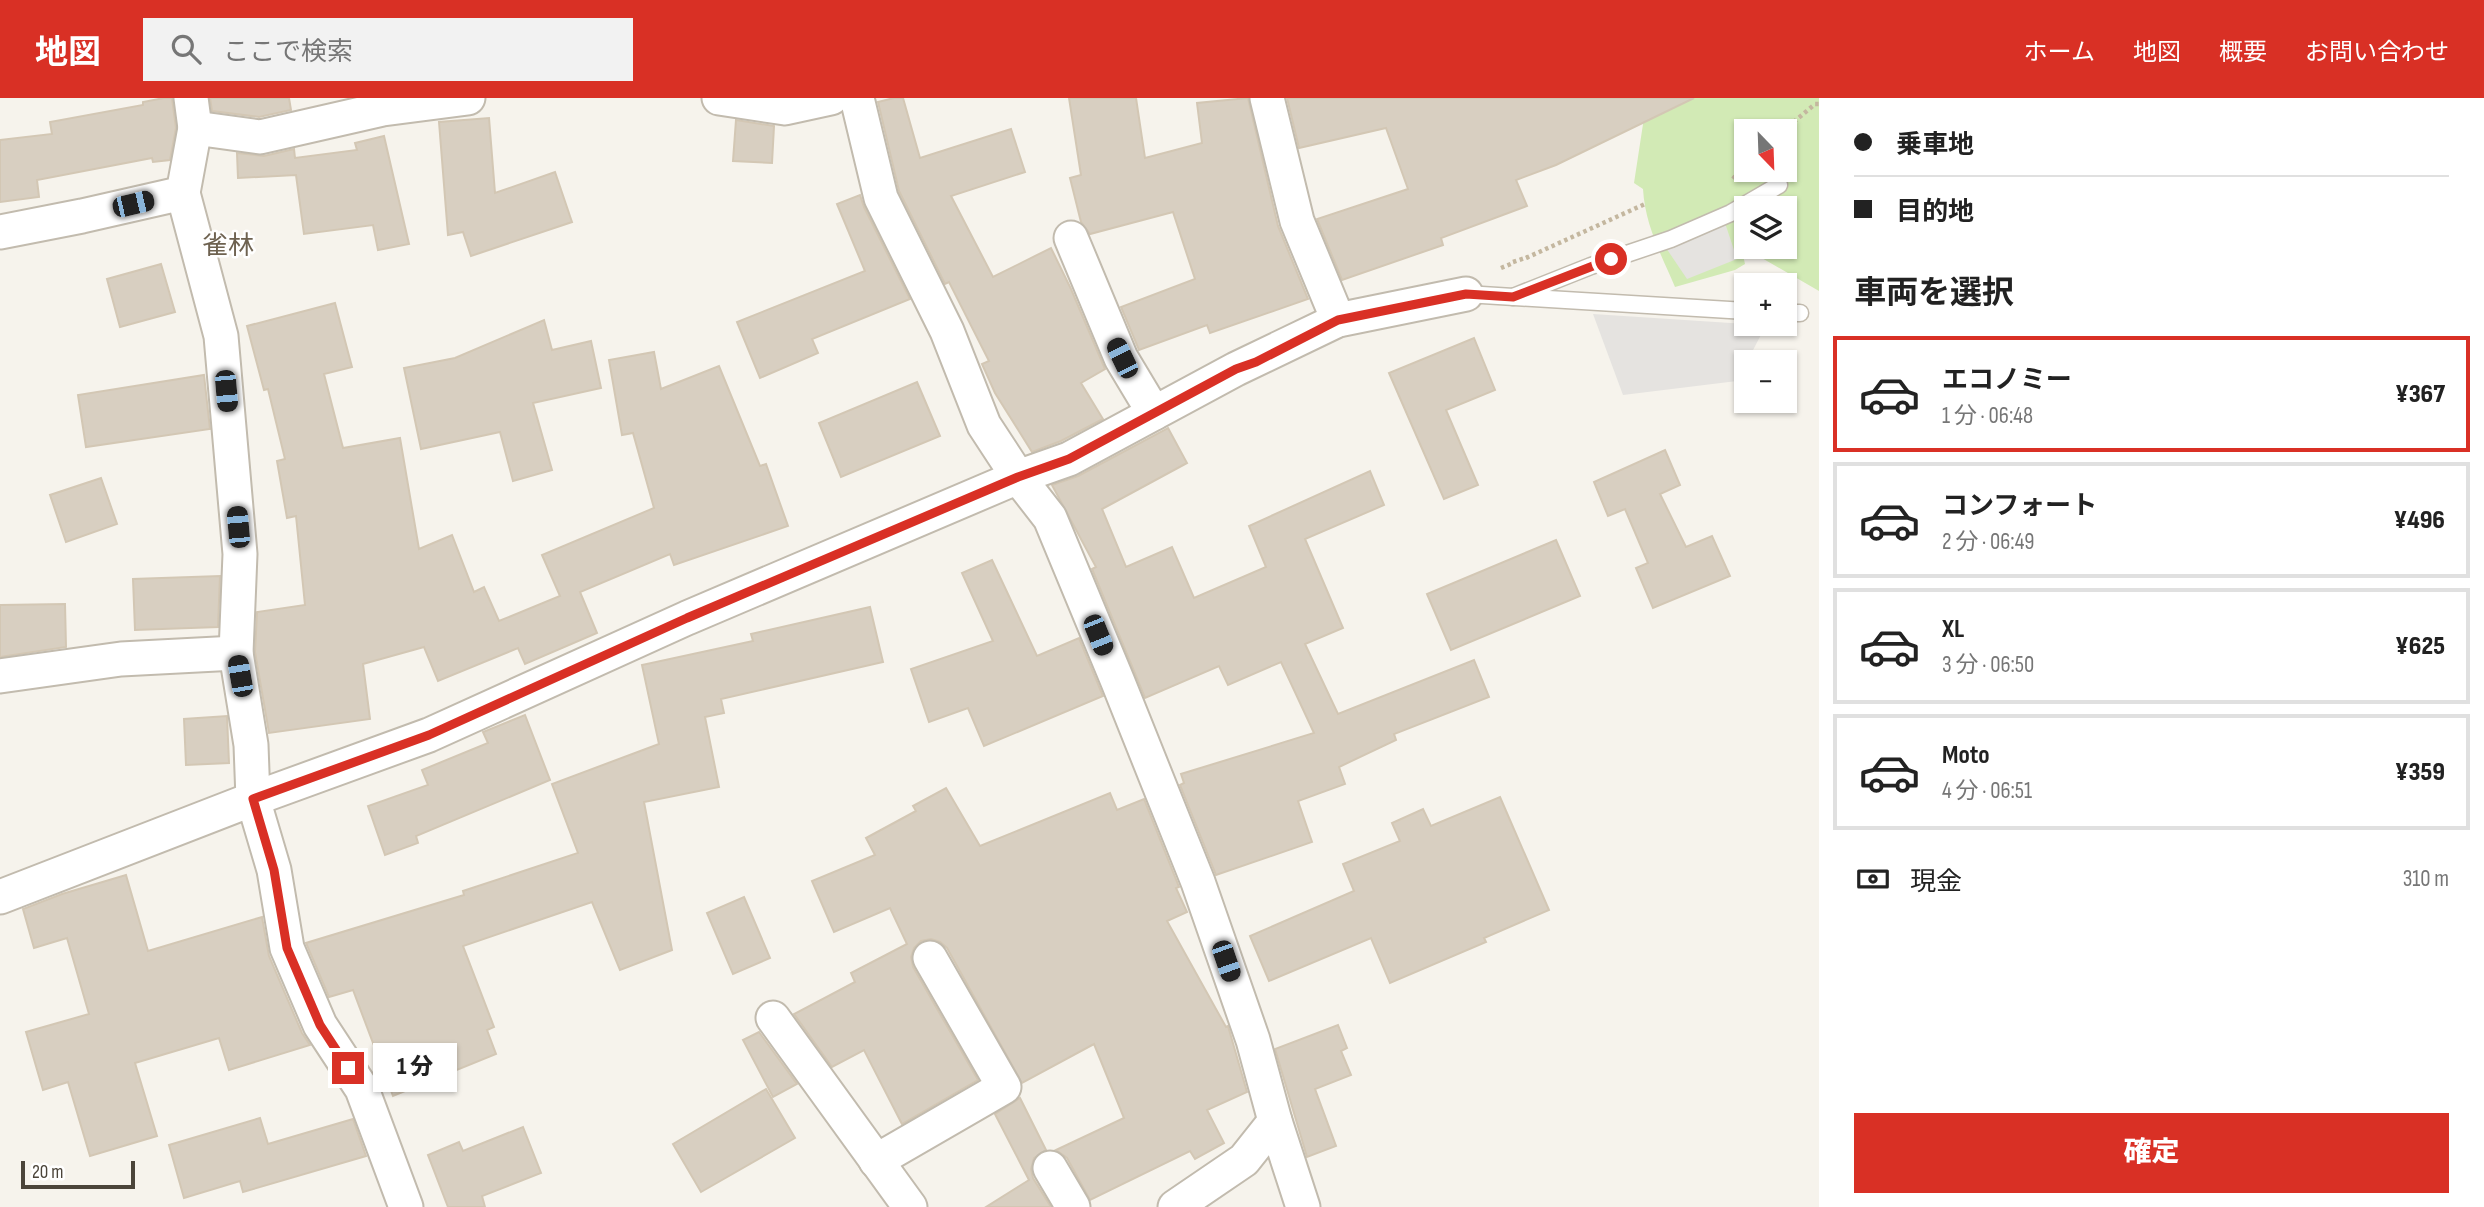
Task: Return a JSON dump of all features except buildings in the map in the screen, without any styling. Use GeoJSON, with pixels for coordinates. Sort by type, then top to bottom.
{"type":"FeatureCollection","features":[{"type":"Feature","properties":{"kind":"street"},"geometry":{"type":"LineString","coordinates":[[406,1207],[362,1089],[320,1025],[287,948],[274,870],[253,799],[251,745],[236,653],[240,554],[221,337],[183,193],[193,113],[260,137],[383,109],[468,98]]}},
{"type":"Feature","properties":{"kind":"street"},"geometry":{"type":"LineString","coordinates":[[719,98],[785,108],[831,98]]}},
{"type":"Feature","properties":{"kind":"street"},"geometry":{"type":"LineString","coordinates":[[857,98],[881,198],[947,331],[984,425],[1018,477],[1050,518],[1143,745],[1198,882],[1254,1040],[1275,1121],[1303,1207]]}},
{"type":"Feature","properties":{"kind":"street"},"geometry":{"type":"LineString","coordinates":[[1267,98],[1297,221],[1338,320]]}},
{"type":"Feature","properties":{"kind":"street"},"geometry":{"type":"LineString","coordinates":[[0,232],[183,193]]}},
{"type":"Feature","properties":{"kind":"street"},"geometry":{"type":"LineString","coordinates":[[1071,238],[1105,324],[1154,413]]}},
{"type":"Feature","properties":{"kind":"street"},"geometry":{"type":"LineString","coordinates":[[0,897],[253,799],[429,735],[687,618],[1018,477],[1069,459],[1236,369],[1256,362],[1338,320],[1466,294]]}},
{"type":"Feature","properties":{"kind":"street"},"geometry":{"type":"LineString","coordinates":[[0,676],[121,659],[236,653]]}},
{"type":"Feature","properties":{"kind":"street"},"geometry":{"type":"LineString","coordinates":[[876,1161],[1004,1087],[930,958]]}},
{"type":"Feature","properties":{"kind":"street"},"geometry":{"type":"LineString","coordinates":[[773,1018],[910,1207]]}},
{"type":"Feature","properties":{"kind":"street"},"geometry":{"type":"LineString","coordinates":[[1175,1207],[1244,1160],[1275,1121]]}},
{"type":"Feature","properties":{"kind":"street"},"geometry":{"type":"LineString","coordinates":[[1050,1168],[1073,1207]]}},
{"type":"Feature","properties":{"kind":"lane"},"geometry":{"type":"LineString","coordinates":[[1513,297],[1591,266],[1671,239],[1731,213],[1779,185]]}},
{"type":"Feature","properties":{"kind":"lane"},"geometry":{"type":"LineString","coordinates":[[1466,294],[1734,310]]}},
{"type":"Feature","properties":{"kind":"path"},"geometry":{"type":"LineString","coordinates":[[1797,119],[1816,102]]}},
{"type":"Feature","properties":{"kind":"path"},"geometry":{"type":"LineString","coordinates":[[1513,262],[1645,204]]}},
{"type":"Feature","properties":{"kind":"green space"},"geometry":{"type":"Polygon","coordinates":[[[1647,98],[1819,98],[1819,291],[1797,278],[1797,273],[1788,273],[1764,259],[1797,259],[1797,196],[1734,196],[1734,259],[1744,259],[1745,264],[1735,270],[1675,287],[1650,227],[1643,189],[1634,183],[1647,98]]]}},
{"type":"Feature","properties":{"kind":"shaded area"},"geometry":{"type":"Polygon","coordinates":[[[1720,208],[1734,250],[1734,259],[1737,259],[1687,279],[1658,236],[1720,208]]]}},
{"type":"Feature","properties":{"kind":"shaded area"},"geometry":{"type":"Polygon","coordinates":[[[1593,314],[1734,323],[1734,336],[1760,336],[1753,350],[1734,350],[1734,381],[1623,395],[1593,314]]]}},
{"type":"Feature","properties":{"kind":"district","name":"雀林"},"geometry":{"type":"Point","coordinates":[228,245]}},
{"type":"Feature","properties":{"kind":"route"},"geometry":{"type":"LineString","coordinates":[[348,1068],[320,1025],[287,948],[274,870],[253,799],[429,735],[687,618],[1018,477],[1069,459],[1236,369],[1256,362],[1338,320],[1466,294],[1513,297],[1611,259]]}}]}
